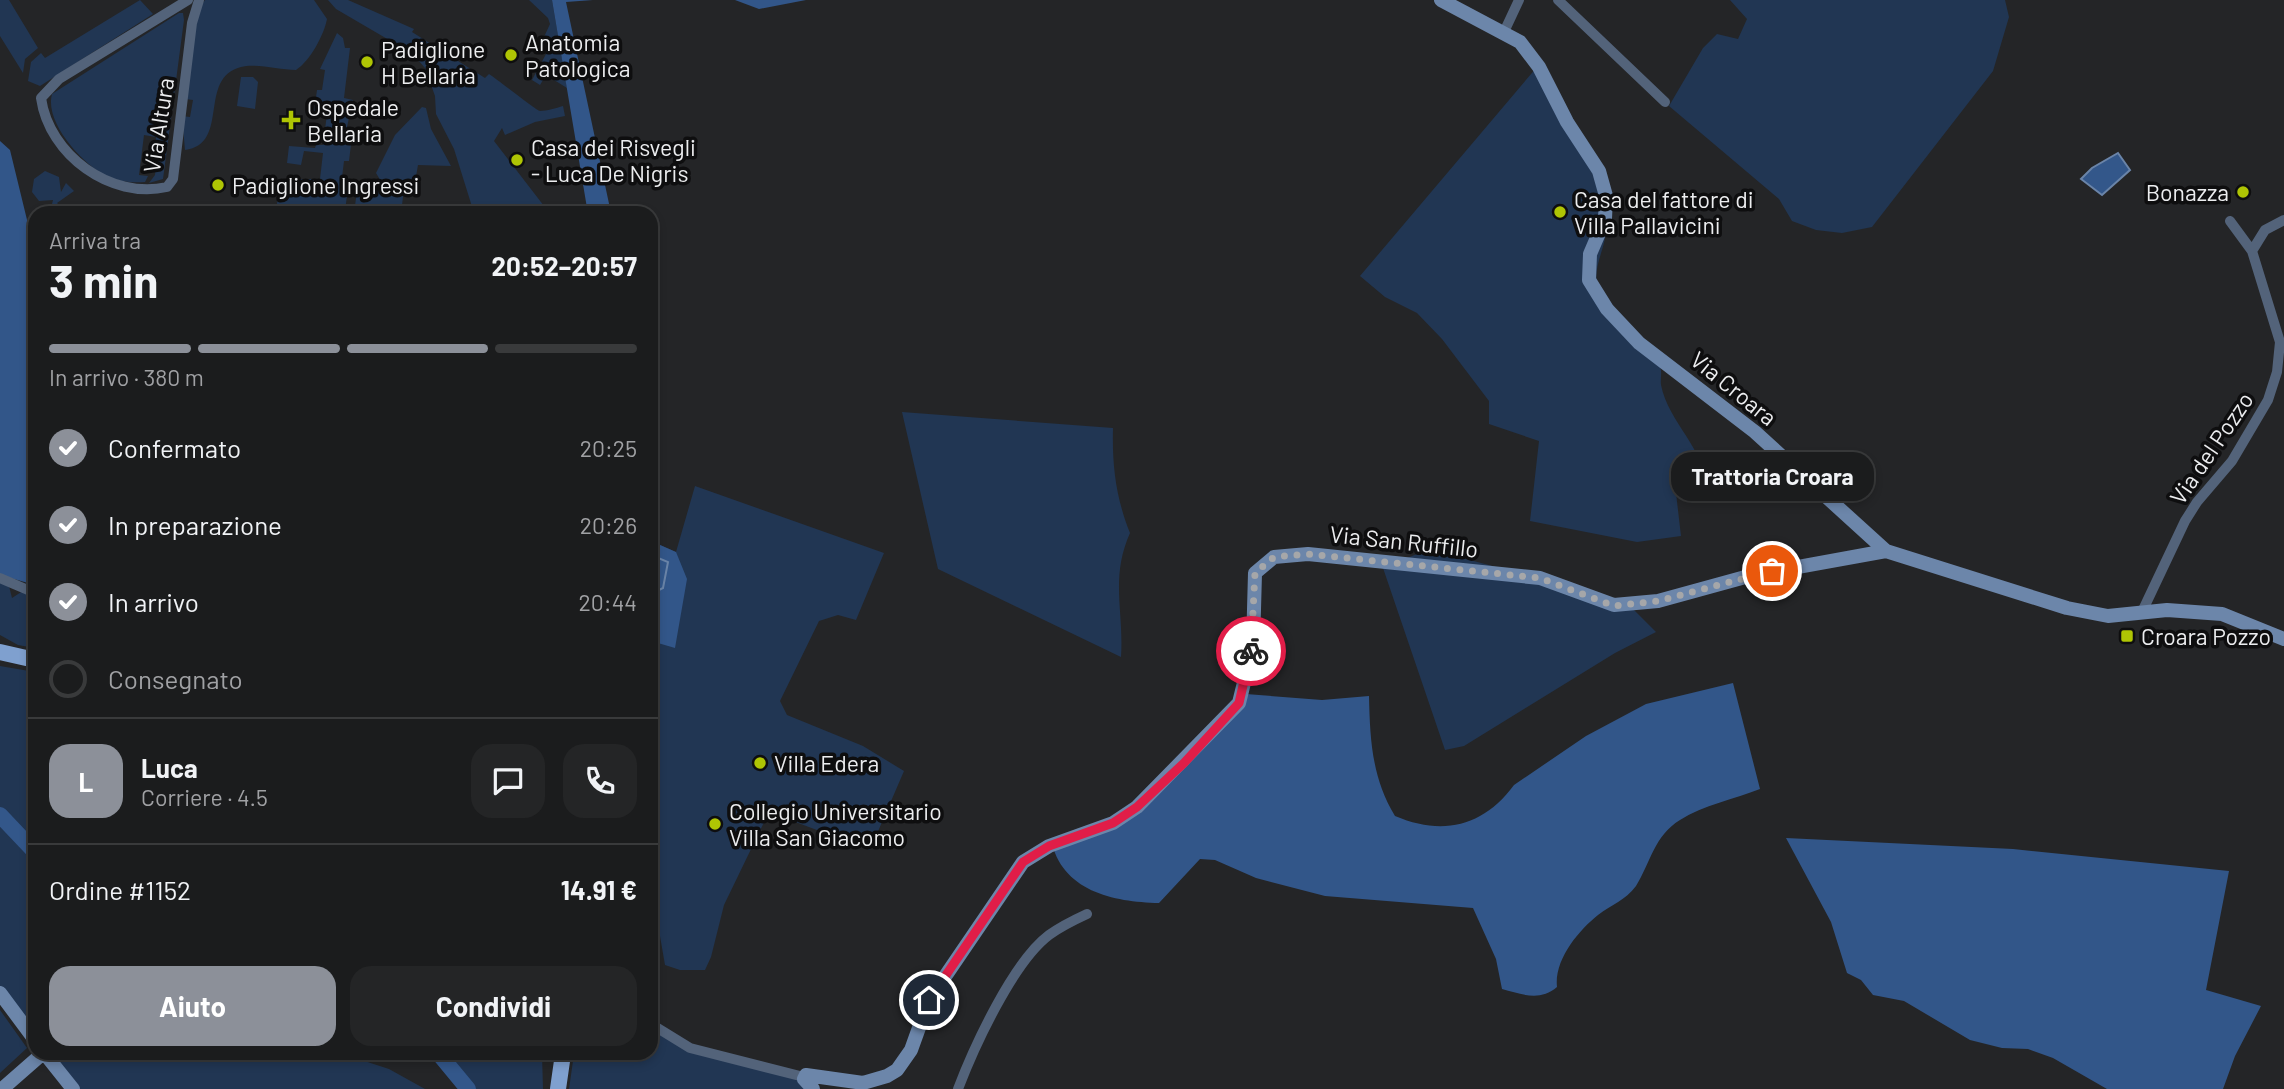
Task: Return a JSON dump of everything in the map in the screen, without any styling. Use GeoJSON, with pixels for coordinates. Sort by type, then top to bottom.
{"type":"FeatureCollection","features":[{"type":"Feature","properties":{"kind":"main road"},"geometry":{"type":"LineString","coordinates":[[0,652],[28,658]]}},
{"type":"Feature","properties":{"kind":"main road"},"geometry":{"type":"LineString","coordinates":[[558,1089],[563,1060]]}},
{"type":"Feature","properties":{"kind":"street","name":"Via Altura"},"geometry":{"type":"LineString","coordinates":[[192,23],[183,3],[59,79],[41,98],[42,110],[61,143],[97,178],[109,184],[133,188],[159,189],[170,183],[192,23],[199,0]]}},
{"type":"Feature","properties":{"kind":"street","name":"Via Croara"},"geometry":{"type":"LineString","coordinates":[[1441,0],[1520,42],[1539,68],[1567,122],[1599,171],[1606,195],[1605,219],[1590,254],[1590,280],[1607,309],[1639,343],[1755,432],[1886,551],[2067,608],[2108,616],[2167,610],[2222,614],[2284,639]]}},
{"type":"Feature","properties":{"kind":"street"},"geometry":{"type":"LineString","coordinates":[[1504,32],[1519,0]]}},
{"type":"Feature","properties":{"kind":"street"},"geometry":{"type":"LineString","coordinates":[[1558,0],[1665,102]]}},
{"type":"Feature","properties":{"kind":"street"},"geometry":{"type":"LineString","coordinates":[[2252,251],[2265,230],[2284,220]]}},
{"type":"Feature","properties":{"kind":"street","name":"Via del Pozzo"},"geometry":{"type":"LineString","coordinates":[[2141,614],[2185,521],[2232,461],[2268,400],[2277,372],[2280,342],[2252,251],[2230,221]]}},
{"type":"Feature","properties":{"kind":"street","name":"Via San Ruffillo"},"geometry":{"type":"LineString","coordinates":[[804,1077],[810,1074],[863,1083],[897,1070],[911,1050],[929,1000],[1023,862],[1049,846],[1113,823],[1137,807],[1239,703],[1253,646],[1255,573],[1274,557],[1308,554],[1540,578],[1614,606],[1658,601],[1749,576],[1886,551]]}},
{"type":"Feature","properties":{"kind":"street"},"geometry":{"type":"LineString","coordinates":[[0,578],[28,590]]}},
{"type":"Feature","properties":{"kind":"street"},"geometry":{"type":"LineString","coordinates":[[958,1089],[986,1023],[1033,952],[1048,936],[1087,914]]}},
{"type":"Feature","properties":{"kind":"street"},"geometry":{"type":"LineString","coordinates":[[0,993],[28,1031]]}},
{"type":"Feature","properties":{"kind":"street"},"geometry":{"type":"LineString","coordinates":[[658,1028],[699,1051],[804,1077],[813,1089]]}},
{"type":"Feature","properties":{"kind":"street"},"geometry":{"type":"LineString","coordinates":[[2,1089],[36,1060]]}},
{"type":"Feature","properties":{"kind":"street"},"geometry":{"type":"LineString","coordinates":[[48,1060],[73,1089]]}},
{"type":"Feature","properties":{"kind":"shaded area"},"geometry":{"type":"Polygon","coordinates":[[[0,0],[9,0],[38,48],[25,59],[23,73],[0,36],[0,0]]]}},
{"type":"Feature","properties":{"kind":"shaded area"},"geometry":{"type":"Polygon","coordinates":[[[140,0],[153,14],[40,86],[28,81],[31,62],[41,53],[45,58],[140,0]]]}},
{"type":"Feature","properties":{"kind":"shaded area"},"geometry":{"type":"Polygon","coordinates":[[[205,0],[314,0],[327,19],[316,47],[296,70],[247,66],[228,73],[220,84],[207,136],[199,145],[185,150],[182,116],[190,117],[193,100],[185,99],[190,47],[196,20],[205,0]]]}},
{"type":"Feature","properties":{"kind":"shaded area"},"geometry":{"type":"Polygon","coordinates":[[[328,0],[348,0],[414,29],[412,32],[485,78],[489,74],[540,111],[563,106],[565,116],[535,122],[505,135],[502,128],[494,141],[544,206],[472,206],[454,149],[436,114],[435,96],[425,68],[413,54],[336,9],[328,0]]]}},
{"type":"Feature","properties":{"kind":"shaded area"},"geometry":{"type":"Polygon","coordinates":[[[529,0],[552,0],[567,88],[546,75],[540,85],[532,80],[552,43],[544,37],[550,24],[548,18],[529,0]]]}},
{"type":"Feature","properties":{"kind":"shaded area"},"geometry":{"type":"Polygon","coordinates":[[[552,0],[593,0],[566,2],[610,206],[587,206],[552,0]]]}},
{"type":"Feature","properties":{"kind":"shaded area"},"geometry":{"type":"Polygon","coordinates":[[[735,0],[806,0],[759,9],[735,0]]]}},
{"type":"Feature","properties":{"kind":"shaded area"},"geometry":{"type":"Polygon","coordinates":[[[1730,0],[2005,0],[2009,17],[1993,71],[1872,227],[1842,233],[1816,230],[1792,221],[1779,199],[1669,106],[1703,48],[1717,34],[1738,39],[1747,19],[1730,0]]]}},
{"type":"Feature","properties":{"kind":"shaded area"},"geometry":{"type":"Polygon","coordinates":[[[179,13],[183,13],[184,20],[163,179],[149,183],[155,175],[158,147],[155,147],[156,137],[144,135],[139,175],[148,176],[145,182],[126,182],[112,178],[87,162],[68,141],[54,117],[52,94],[179,13]]]}},
{"type":"Feature","properties":{"kind":"shaded area"},"geometry":{"type":"Polygon","coordinates":[[[337,33],[343,38],[345,48],[350,48],[344,98],[353,100],[347,127],[353,128],[349,161],[344,161],[340,194],[347,195],[346,206],[277,204],[280,179],[320,179],[323,153],[304,151],[301,165],[287,163],[289,146],[315,148],[316,145],[323,145],[327,114],[314,112],[317,90],[322,90],[325,70],[320,69],[337,33]]]}},
{"type":"Feature","properties":{"kind":"shaded area"},"geometry":{"type":"Polygon","coordinates":[[[1537,67],[1580,142],[1603,201],[1606,232],[1597,268],[1597,286],[1614,313],[1659,365],[1665,399],[1701,463],[1705,492],[1693,495],[1676,493],[1681,536],[1637,542],[1530,521],[1539,441],[1489,424],[1489,401],[1442,339],[1417,313],[1385,297],[1360,276],[1537,67]]]}},
{"type":"Feature","properties":{"kind":"shaded area"},"geometry":{"type":"Polygon","coordinates":[[[241,77],[253,77],[258,82],[255,109],[237,106],[241,77]]]}},
{"type":"Feature","properties":{"kind":"shaded area"},"geometry":{"type":"Polygon","coordinates":[[[422,107],[426,108],[431,129],[451,166],[418,165],[415,182],[405,181],[402,206],[355,206],[357,191],[378,193],[379,178],[376,173],[395,135],[422,107]]]}},
{"type":"Feature","properties":{"kind":"shaded area"},"geometry":{"type":"Polygon","coordinates":[[[0,141],[10,150],[28,224],[28,583],[0,575],[0,141]]]}},
{"type":"Feature","properties":{"kind":"shaded area"},"geometry":{"type":"Polygon","coordinates":[[[2118,153],[2130,170],[2102,195],[2081,179],[2092,168],[2118,153]]]}},
{"type":"Feature","properties":{"kind":"shaded area"},"geometry":{"type":"Polygon","coordinates":[[[45,171],[59,177],[61,192],[66,183],[74,191],[57,203],[58,206],[44,206],[52,204],[53,200],[39,201],[32,192],[34,179],[45,171]]]}},
{"type":"Feature","properties":{"kind":"shaded area"},"geometry":{"type":"Polygon","coordinates":[[[902,412],[1113,428],[1116,482],[1130,533],[1124,549],[1119,580],[1121,657],[938,569],[902,412]]]}},
{"type":"Feature","properties":{"kind":"shaded area"},"geometry":{"type":"Polygon","coordinates":[[[695,486],[884,553],[856,620],[838,615],[819,621],[780,701],[787,715],[863,746],[904,771],[870,850],[769,812],[724,905],[711,957],[705,970],[680,970],[665,965],[658,924],[658,544],[676,552],[695,486]]]}},
{"type":"Feature","properties":{"kind":"shaded area"},"geometry":{"type":"Polygon","coordinates":[[[658,544],[676,552],[687,579],[675,648],[658,643],[658,544]]]}},
{"type":"Feature","properties":{"kind":"shaded area"},"geometry":{"type":"Polygon","coordinates":[[[1429,549],[1626,602],[1656,632],[1615,653],[1464,746],[1445,750],[1383,568],[1429,549]]]}},
{"type":"Feature","properties":{"kind":"shaded area"},"geometry":{"type":"Polygon","coordinates":[[[0,550],[12,598],[28,588],[28,647],[18,645],[0,635],[0,550]]]}},
{"type":"Feature","properties":{"kind":"shaded area"},"geometry":{"type":"Polygon","coordinates":[[[658,558],[668,562],[663,588],[658,590],[658,558]]]}},
{"type":"Feature","properties":{"kind":"shaded area"},"geometry":{"type":"Polygon","coordinates":[[[0,666],[28,671],[28,1035],[0,999],[0,666]]]}},
{"type":"Feature","properties":{"kind":"shaded area"},"geometry":{"type":"Polygon","coordinates":[[[1733,683],[1760,789],[1699,810],[1671,826],[1632,891],[1598,915],[1575,938],[1559,967],[1557,987],[1537,996],[1502,989],[1496,959],[1473,908],[1325,896],[1256,878],[1215,860],[1200,859],[1159,903],[1124,900],[1107,896],[1077,882],[1057,857],[1051,839],[1127,813],[1246,694],[1322,700],[1369,696],[1377,773],[1395,816],[1412,822],[1445,826],[1475,819],[1502,799],[1514,785],[1586,736],[1646,704],[1733,683]]]}},
{"type":"Feature","properties":{"kind":"shaded area"},"geometry":{"type":"Polygon","coordinates":[[[1786,838],[2013,849],[2229,871],[2206,990],[2261,1006],[2235,1056],[2223,1089],[2107,1089],[2053,1058],[2028,1049],[2002,1048],[1970,1040],[1904,1001],[1873,995],[1861,980],[1847,973],[1831,922],[1786,838]]]}},
{"type":"Feature","properties":{"kind":"shaded area"},"geometry":{"type":"Polygon","coordinates":[[[0,1010],[27,1048],[0,1073],[0,1010]]]}},
{"type":"Feature","properties":{"kind":"shaded area"},"geometry":{"type":"Polygon","coordinates":[[[658,1028],[690,1048],[794,1070],[809,1089],[569,1089],[573,1060],[658,1060],[658,1028]]]}},
{"type":"Feature","properties":{"kind":"shaded area"},"geometry":{"type":"Polygon","coordinates":[[[47,1060],[361,1060],[389,1069],[425,1089],[70,1089],[47,1060]]]}},
{"type":"Feature","properties":{"kind":"shaded area"},"geometry":{"type":"Polygon","coordinates":[[[444,1060],[542,1060],[543,1089],[468,1089],[444,1060]]]}},
{"type":"Feature","properties":{"kind":"waterway"},"geometry":{"type":"LineString","coordinates":[[0,815],[28,845]]}},
{"type":"Feature","properties":{"kind":"waterway"},"geometry":{"type":"LineString","coordinates":[[444,1060],[468,1089]]}},
{"type":"Feature","properties":{"kind":"way so far"},"geometry":{"type":"LineString","coordinates":[[1251,651],[1255,573],[1274,557],[1308,554],[1540,578],[1614,606],[1658,601],[1772,571]]}},
{"type":"Feature","properties":{"kind":"place","name":"Anatomia Patologica"},"geometry":{"type":"Point","coordinates":[511,55]}},
{"type":"Feature","properties":{"kind":"place","name":"Padiglione H Bellaria"},"geometry":{"type":"Point","coordinates":[367,62]}},
{"type":"Feature","properties":{"kind":"place","name":"Ospedale Bellaria"},"geometry":{"type":"Point","coordinates":[291,120]}},
{"type":"Feature","properties":{"kind":"place","name":"Casa dei Risvegli - Luca De Nigris"},"geometry":{"type":"Point","coordinates":[517,160]}},
{"type":"Feature","properties":{"kind":"place","name":"Padiglione Ingressi"},"geometry":{"type":"Point","coordinates":[218,185]}},
{"type":"Feature","properties":{"kind":"place","name":"Bonazza"},"geometry":{"type":"Point","coordinates":[2243,192]}},
{"type":"Feature","properties":{"kind":"place","name":"Casa del fattore di Villa Pallavicini"},"geometry":{"type":"Point","coordinates":[1560,212]}},
{"type":"Feature","properties":{"kind":"place","name":"Trattoria Croara"},"geometry":{"type":"Point","coordinates":[1772,571]}},
{"type":"Feature","properties":{"kind":"place","name":"Croara Pozzo"},"geometry":{"type":"Point","coordinates":[2127,636]}},
{"type":"Feature","properties":{"kind":"place","name":"Villa Edera"},"geometry":{"type":"Point","coordinates":[760,763]}},
{"type":"Feature","properties":{"kind":"place","name":"Collegio Universitario Villa San Giacomo"},"geometry":{"type":"Point","coordinates":[715,824]}},
{"type":"Feature","properties":{"kind":"route"},"geometry":{"type":"LineString","coordinates":[[929,1000],[1023,862],[1049,846],[1113,823],[1137,807],[1184,763],[1239,703],[1251,651]]}}]}
